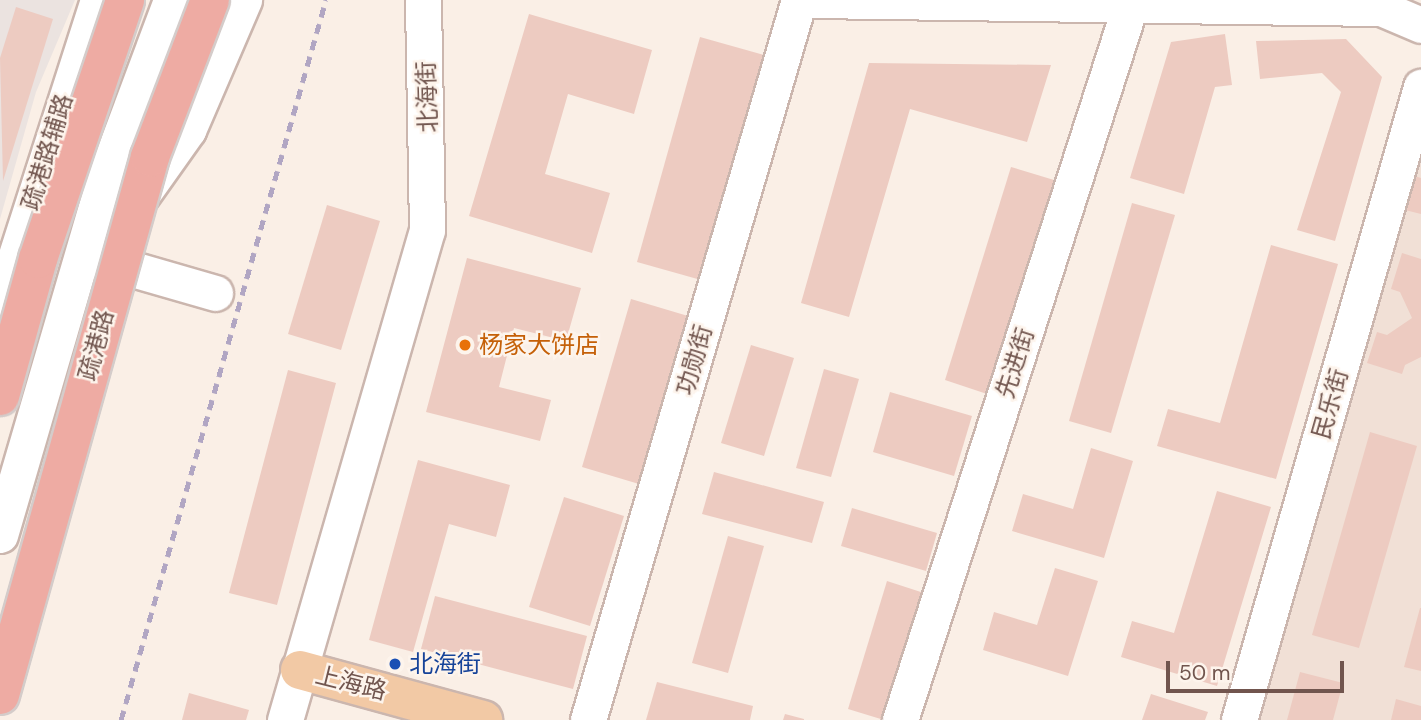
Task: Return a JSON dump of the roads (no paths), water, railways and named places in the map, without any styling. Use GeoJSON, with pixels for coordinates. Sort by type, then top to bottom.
{"type":"FeatureCollection","features":[{"type":"Feature","properties":{"kind":"highway"},"geometry":{"type":"LineString","coordinates":[[0,396],[125,0]]}},
{"type":"Feature","properties":{"kind":"highway","name":"疏港路"},"geometry":{"type":"LineString","coordinates":[[0,695],[150,157],[210,0]]}},
{"type":"Feature","properties":{"kind":"main road","name":"上海路"},"geometry":{"type":"LineString","coordinates":[[300,670],[483,720]]}},
{"type":"Feature","properties":{"kind":"street","name":"疏港路辅路"},"geometry":{"type":"LineString","coordinates":[[0,305],[10,233],[98,0]]}},
{"type":"Feature","properties":{"kind":"street"},"geometry":{"type":"LineString","coordinates":[[71,76],[120,0]]}},
{"type":"Feature","properties":{"kind":"street","name":"疏港路辅路"},"geometry":{"type":"LineString","coordinates":[[82,254],[78,185],[135,0]]}},
{"type":"Feature","properties":{"kind":"street","name":"疏港路辅路"},"geometry":{"type":"LineString","coordinates":[[0,534],[82,254],[171,0]]}},
{"type":"Feature","properties":{"kind":"street"},"geometry":{"type":"LineString","coordinates":[[82,254],[154,183],[188,130],[244,0]]}},
{"type":"Feature","properties":{"kind":"street","name":"北海街"},"geometry":{"type":"LineString","coordinates":[[285,720],[427,230],[423,0]]}},
{"type":"Feature","properties":{"kind":"street","name":"功勋街"},"geometry":{"type":"LineString","coordinates":[[588,720],[799,0]]}},
{"type":"Feature","properties":{"kind":"street"},"geometry":{"type":"LineString","coordinates":[[812,0],[1130,6],[1332,4],[1381,8],[1421,25]]}},
{"type":"Feature","properties":{"kind":"street","name":"先进街"},"geometry":{"type":"LineString","coordinates":[[900,720],[1130,6]]}},
{"type":"Feature","properties":{"kind":"street","name":"民乐街"},"geometry":{"type":"LineString","coordinates":[[1239,720],[1421,87]]}},
{"type":"Feature","properties":{"kind":"street"},"geometry":{"type":"LineString","coordinates":[[10,233],[215,293]]}},
{"type":"Feature","properties":{"kind":"railway"},"geometry":{"type":"LineString","coordinates":[[121,720],[326,0]]}},
{"type":"Feature","properties":{"kind":"place","name":"杨家大饼店"},"geometry":{"type":"Point","coordinates":[465,345]}},
{"type":"Feature","properties":{"kind":"place","name":"北海街"},"geometry":{"type":"Point","coordinates":[395,664]}}]}
